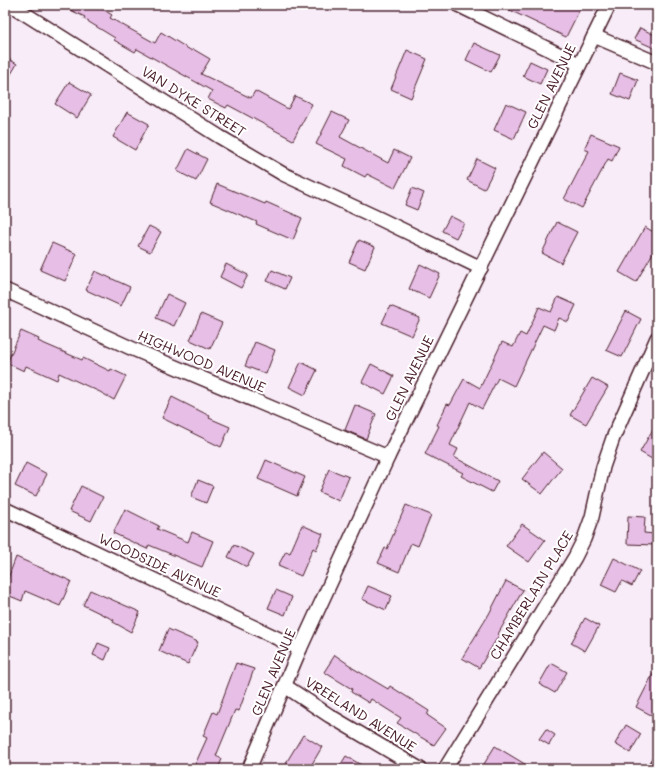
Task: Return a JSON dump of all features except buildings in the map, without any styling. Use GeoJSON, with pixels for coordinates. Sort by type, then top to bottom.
{"type":"FeatureCollection","features":[{"type":"Feature","properties":{"kind":"street","name":"VAN DYKE STREET"},"geometry":{"type":"LineString","coordinates":[[10,5],[220,137],[283,174],[481,268]]}},
{"type":"Feature","properties":{"kind":"street"},"geometry":{"type":"LineString","coordinates":[[458,5],[579,64]]}},
{"type":"Feature","properties":{"kind":"street","name":"GLEN AVENUE"},"geometry":{"type":"LineString","coordinates":[[249,769],[300,649],[388,457],[609,5]]}},
{"type":"Feature","properties":{"kind":"street"},"geometry":{"type":"LineString","coordinates":[[594,36],[657,63]]}},
{"type":"Feature","properties":{"kind":"street","name":"HIGHWOOD AVENUE"},"geometry":{"type":"LineString","coordinates":[[5,290],[133,349],[388,457]]}},
{"type":"Feature","properties":{"kind":"street","name":"CHAMBERLAIN PLACE"},"geometry":{"type":"LineString","coordinates":[[445,769],[581,545],[592,517],[603,467],[613,438],[657,338]]}},
{"type":"Feature","properties":{"kind":"street","name":"WOODSIDE AVENUE"},"geometry":{"type":"LineString","coordinates":[[5,510],[300,649]]}},
{"type":"Feature","properties":{"kind":"street","name":"VREELAND AVENUE"},"geometry":{"type":"LineString","coordinates":[[285,686],[330,716],[420,769]]}},
{"type":"Feature","properties":{"kind":"street"},"geometry":{"type":"LineString","coordinates":[[654,769],[657,764]]}}]}
